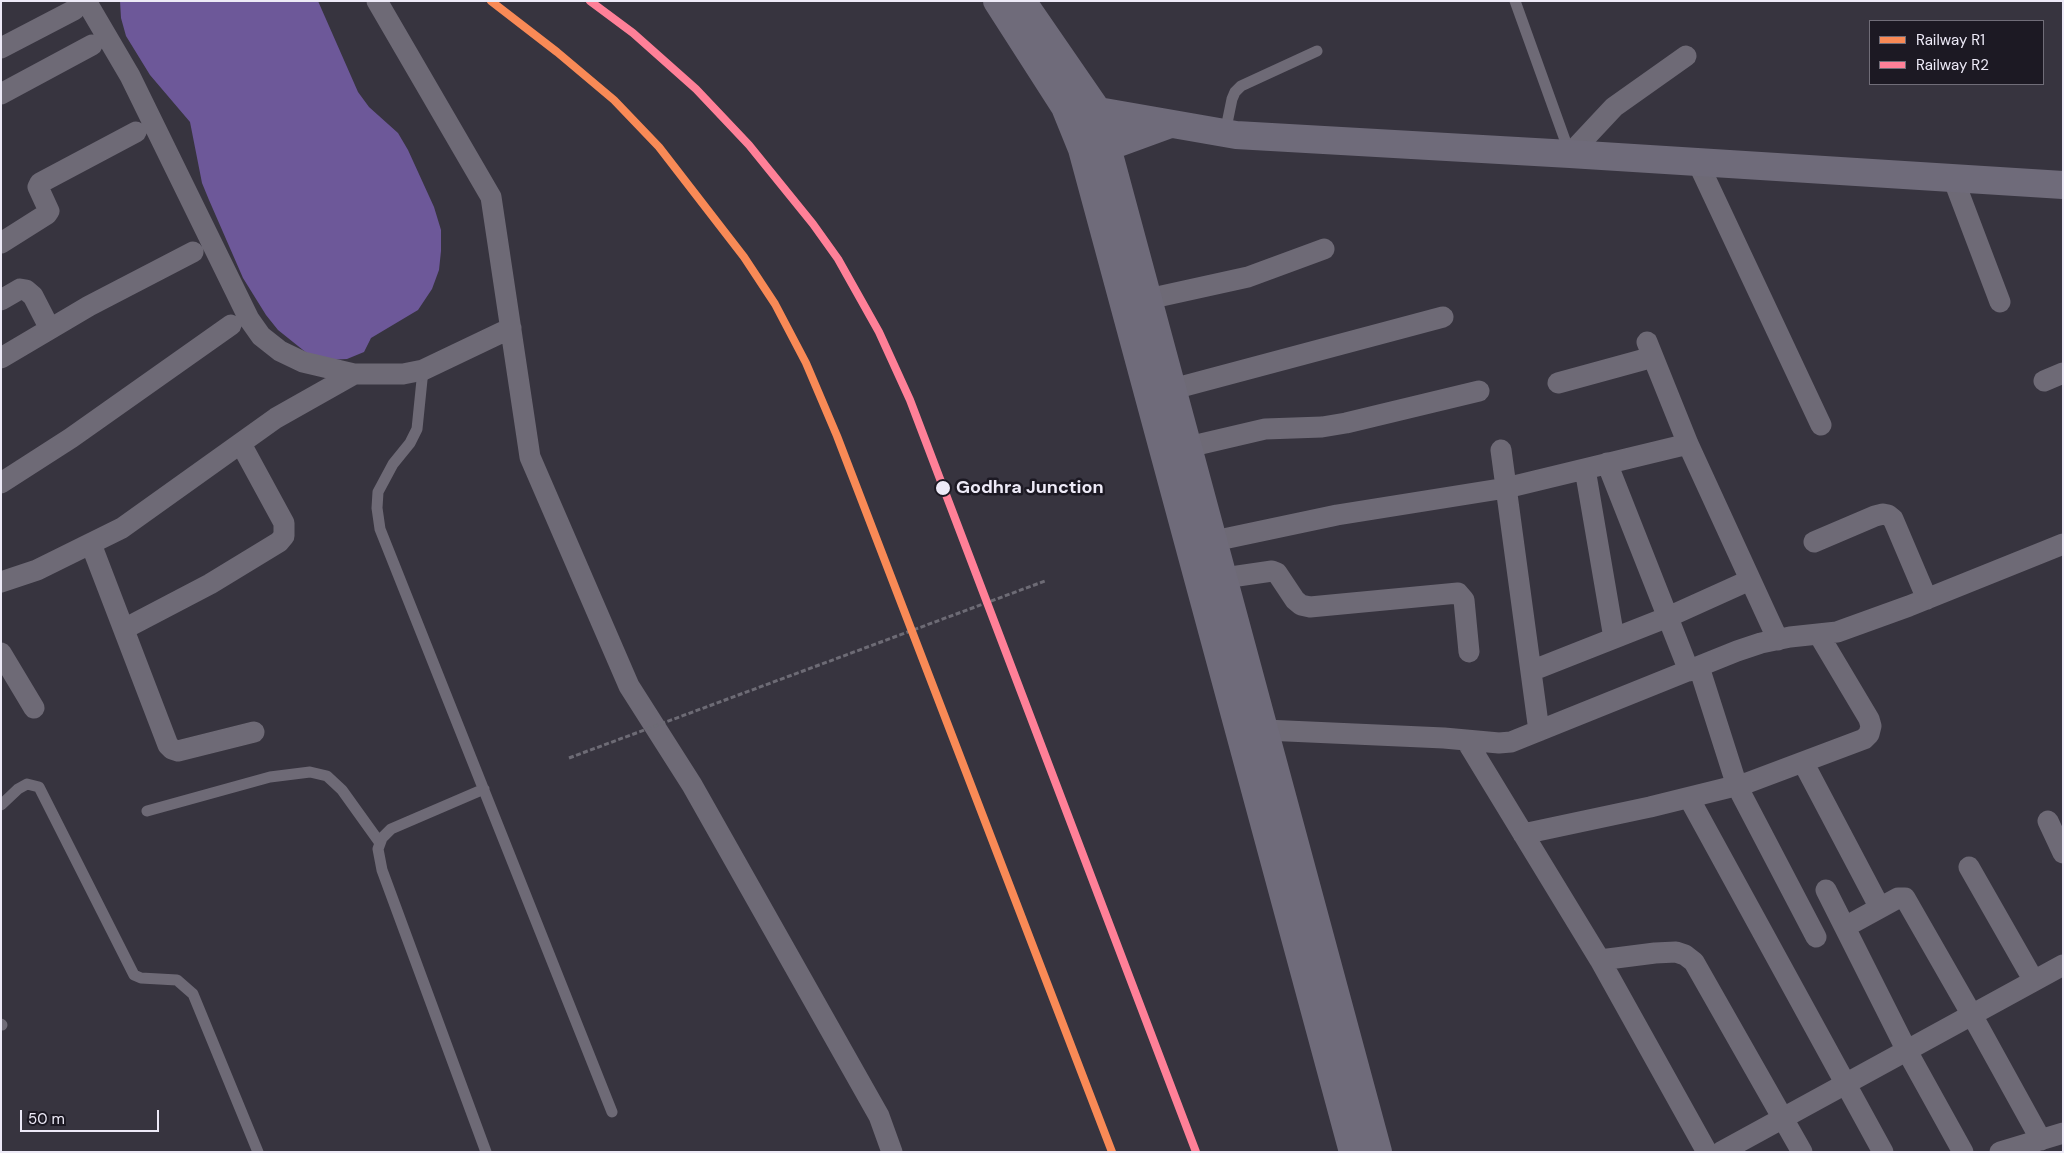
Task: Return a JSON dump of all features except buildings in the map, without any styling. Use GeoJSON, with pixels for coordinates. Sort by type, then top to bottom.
{"type":"FeatureCollection","features":[{"type":"Feature","properties":{"kind":"main road"},"geometry":{"type":"LineString","coordinates":[[997,1],[1065,107],[1095,148],[1148,299],[1224,578],[1253,733],[1352,1152]]}},
{"type":"Feature","properties":{"kind":"main road"},"geometry":{"type":"LineString","coordinates":[[1022,1],[1097,110],[1095,148],[1253,733],[1378,1152]]}},
{"type":"Feature","properties":{"kind":"main road"},"geometry":{"type":"LineString","coordinates":[[1065,107],[1097,110],[1236,135],[2063,185]]}},
{"type":"Feature","properties":{"kind":"main road"},"geometry":{"type":"LineString","coordinates":[[1095,148],[1172,123]]}},
{"type":"Feature","properties":{"kind":"street"},"geometry":{"type":"LineString","coordinates":[[377,1],[491,197],[530,457],[629,686],[692,785],[879,1116],[892,1152]]}},
{"type":"Feature","properties":{"kind":"street"},"geometry":{"type":"LineString","coordinates":[[1,48],[80,5],[130,76],[248,319],[261,336],[280,351],[304,362],[354,374],[403,374],[423,370],[511,328]]}},
{"type":"Feature","properties":{"kind":"street"},"geometry":{"type":"LineString","coordinates":[[1,94],[92,45]]}},
{"type":"Feature","properties":{"kind":"street"},"geometry":{"type":"LineString","coordinates":[[1570,154],[1614,107],[1686,56]]}},
{"type":"Feature","properties":{"kind":"street"},"geometry":{"type":"LineString","coordinates":[[1,243],[49,211],[38,186],[40,183],[136,132]]}},
{"type":"Feature","properties":{"kind":"street"},"geometry":{"type":"LineString","coordinates":[[1698,163],[1822,425]]}},
{"type":"Feature","properties":{"kind":"street"},"geometry":{"type":"LineString","coordinates":[[1954,178],[2000,302]]}},
{"type":"Feature","properties":{"kind":"street"},"geometry":{"type":"LineString","coordinates":[[1148,299],[1248,277],[1324,249]]}},
{"type":"Feature","properties":{"kind":"street"},"geometry":{"type":"LineString","coordinates":[[1,358],[89,306],[193,252]]}},
{"type":"Feature","properties":{"kind":"street"},"geometry":{"type":"LineString","coordinates":[[1,300],[20,289],[26,290],[33,296],[50,329]]}},
{"type":"Feature","properties":{"kind":"street"},"geometry":{"type":"LineString","coordinates":[[1173,389],[1443,316]]}},
{"type":"Feature","properties":{"kind":"street"},"geometry":{"type":"LineString","coordinates":[[1,483],[72,438],[231,326]]}},
{"type":"Feature","properties":{"kind":"street"},"geometry":{"type":"LineString","coordinates":[[1558,383],[1650,350],[1688,444],[1778,640]]}},
{"type":"Feature","properties":{"kind":"street"},"geometry":{"type":"LineString","coordinates":[[1,582],[37,570],[122,528],[276,418],[354,374]]}},
{"type":"Feature","properties":{"kind":"street"},"geometry":{"type":"LineString","coordinates":[[1188,447],[1266,429],[1322,427],[1346,423],[1479,390]]}},
{"type":"Feature","properties":{"kind":"street"},"geometry":{"type":"LineString","coordinates":[[124,629],[210,584],[279,542],[284,536],[284,523],[240,444]]}},
{"type":"Feature","properties":{"kind":"street"},"geometry":{"type":"LineString","coordinates":[[1214,541],[1337,515],[1506,488],[1688,444]]}},
{"type":"Feature","properties":{"kind":"street"},"geometry":{"type":"LineString","coordinates":[[1501,450],[1539,731]]}},
{"type":"Feature","properties":{"kind":"street"},"geometry":{"type":"LineString","coordinates":[[1608,464],[1668,617],[1694,669],[1737,786],[1816,937]]}},
{"type":"Feature","properties":{"kind":"street"},"geometry":{"type":"LineString","coordinates":[[1585,469],[1614,638]]}},
{"type":"Feature","properties":{"kind":"street"},"geometry":{"type":"LineString","coordinates":[[1814,542],[1875,516],[1888,515],[1893,519],[1927,599]]}},
{"type":"Feature","properties":{"kind":"street"},"geometry":{"type":"LineString","coordinates":[[91,544],[168,745],[178,751],[254,732]]}},
{"type":"Feature","properties":{"kind":"street"},"geometry":{"type":"LineString","coordinates":[[1253,733],[1505,742],[1539,731],[1737,651],[1778,640],[1837,632],[1927,599],[2063,544]]}},
{"type":"Feature","properties":{"kind":"street"},"geometry":{"type":"LineString","coordinates":[[1224,578],[1272,571],[1277,573],[1294,600],[1301,605],[1310,607],[1458,593],[1464,600],[1469,652]]}},
{"type":"Feature","properties":{"kind":"street"},"geometry":{"type":"LineString","coordinates":[[1531,671],[1668,617],[1750,580]]}},
{"type":"Feature","properties":{"kind":"street"},"geometry":{"type":"LineString","coordinates":[[1523,834],[1737,786],[1864,739],[1869,734],[1871,726],[1820,635]]}},
{"type":"Feature","properties":{"kind":"street"},"geometry":{"type":"LineString","coordinates":[[1,654],[34,708]]}},
{"type":"Feature","properties":{"kind":"street"},"geometry":{"type":"LineString","coordinates":[[1466,740],[1600,960],[1707,1152]]}},
{"type":"Feature","properties":{"kind":"street"},"geometry":{"type":"LineString","coordinates":[[1803,762],[1880,908]]}},
{"type":"Feature","properties":{"kind":"street"},"geometry":{"type":"LineString","coordinates":[[1689,798],[1883,1152]]}},
{"type":"Feature","properties":{"kind":"street"},"geometry":{"type":"LineString","coordinates":[[2048,821],[2063,853]]}},
{"type":"Feature","properties":{"kind":"street"},"geometry":{"type":"LineString","coordinates":[[1969,867],[2034,980]]}},
{"type":"Feature","properties":{"kind":"street"},"geometry":{"type":"LineString","coordinates":[[1826,890],[1907,1051],[1964,1152]]}},
{"type":"Feature","properties":{"kind":"street"},"geometry":{"type":"LineString","coordinates":[[1845,927],[1898,898],[1904,898],[1972,1015],[2041,1140]]}},
{"type":"Feature","properties":{"kind":"street"},"geometry":{"type":"LineString","coordinates":[[1600,960],[1676,952],[1685,955],[1694,962],[1802,1152]]}},
{"type":"Feature","properties":{"kind":"street"},"geometry":{"type":"LineString","coordinates":[[1721,1152],[2063,964]]}},
{"type":"Feature","properties":{"kind":"street"},"geometry":{"type":"LineString","coordinates":[[2000,1152],[2063,1133]]}},
{"type":"Feature","properties":{"kind":"lane"},"geometry":{"type":"LineString","coordinates":[[1515,1],[1570,154]]}},
{"type":"Feature","properties":{"kind":"lane"},"geometry":{"type":"LineString","coordinates":[[1225,133],[1232,99],[1235,92],[1241,86],[1317,51]]}},
{"type":"Feature","properties":{"kind":"lane"},"geometry":{"type":"LineString","coordinates":[[423,370],[417,429],[410,443],[393,464],[378,492],[380,529],[612,1112]]}},
{"type":"Feature","properties":{"kind":"lane"},"geometry":{"type":"LineString","coordinates":[[147,811],[270,777],[310,772],[327,776],[342,790],[380,843]]}},
{"type":"Feature","properties":{"kind":"lane"},"geometry":{"type":"LineString","coordinates":[[1,805],[18,789],[27,784],[39,787],[134,975],[141,978],[177,980],[192,994],[258,1152]]}},
{"type":"Feature","properties":{"kind":"lane"},"geometry":{"type":"LineString","coordinates":[[484,789],[392,830],[382,838],[378,849],[382,870],[486,1152]]}},
{"type":"Feature","properties":{"kind":"path"},"geometry":{"type":"LineString","coordinates":[[569,758],[1045,581]]}},
{"type":"Feature","properties":{"kind":"shaded area"},"geometry":{"type":"Polygon","coordinates":[[[120,1],[318,1],[358,92],[369,107],[398,133],[408,150],[434,207],[441,230],[439,270],[432,289],[418,310],[371,338],[364,352],[347,359],[326,360],[308,354],[278,330],[266,315],[243,278],[209,200],[202,183],[190,122],[150,75],[126,36],[121,18],[120,1]]]}},
{"type":"Feature","properties":{"kind":"railway"},"geometry":{"type":"LineString","coordinates":[[491,1],[557,52],[614,100],[659,147],[744,257],[775,304],[806,363],[837,436],[1112,1152]]}},
{"type":"Feature","properties":{"kind":"rail line","name":"R1"},"geometry":{"type":"LineString","coordinates":[[491,1],[557,52],[614,100],[659,147],[744,257],[775,304],[806,363],[837,436],[1112,1152]]}},
{"type":"Feature","properties":{"kind":"rail line","name":"R2"},"geometry":{"type":"LineString","coordinates":[[590,1],[633,33],[696,89],[749,145],[813,224],[838,259],[879,332],[910,400],[1196,1152]]}},
{"type":"Feature","properties":{"kind":"place","name":"Godhra Junction"},"geometry":{"type":"Point","coordinates":[943,488]}}]}
